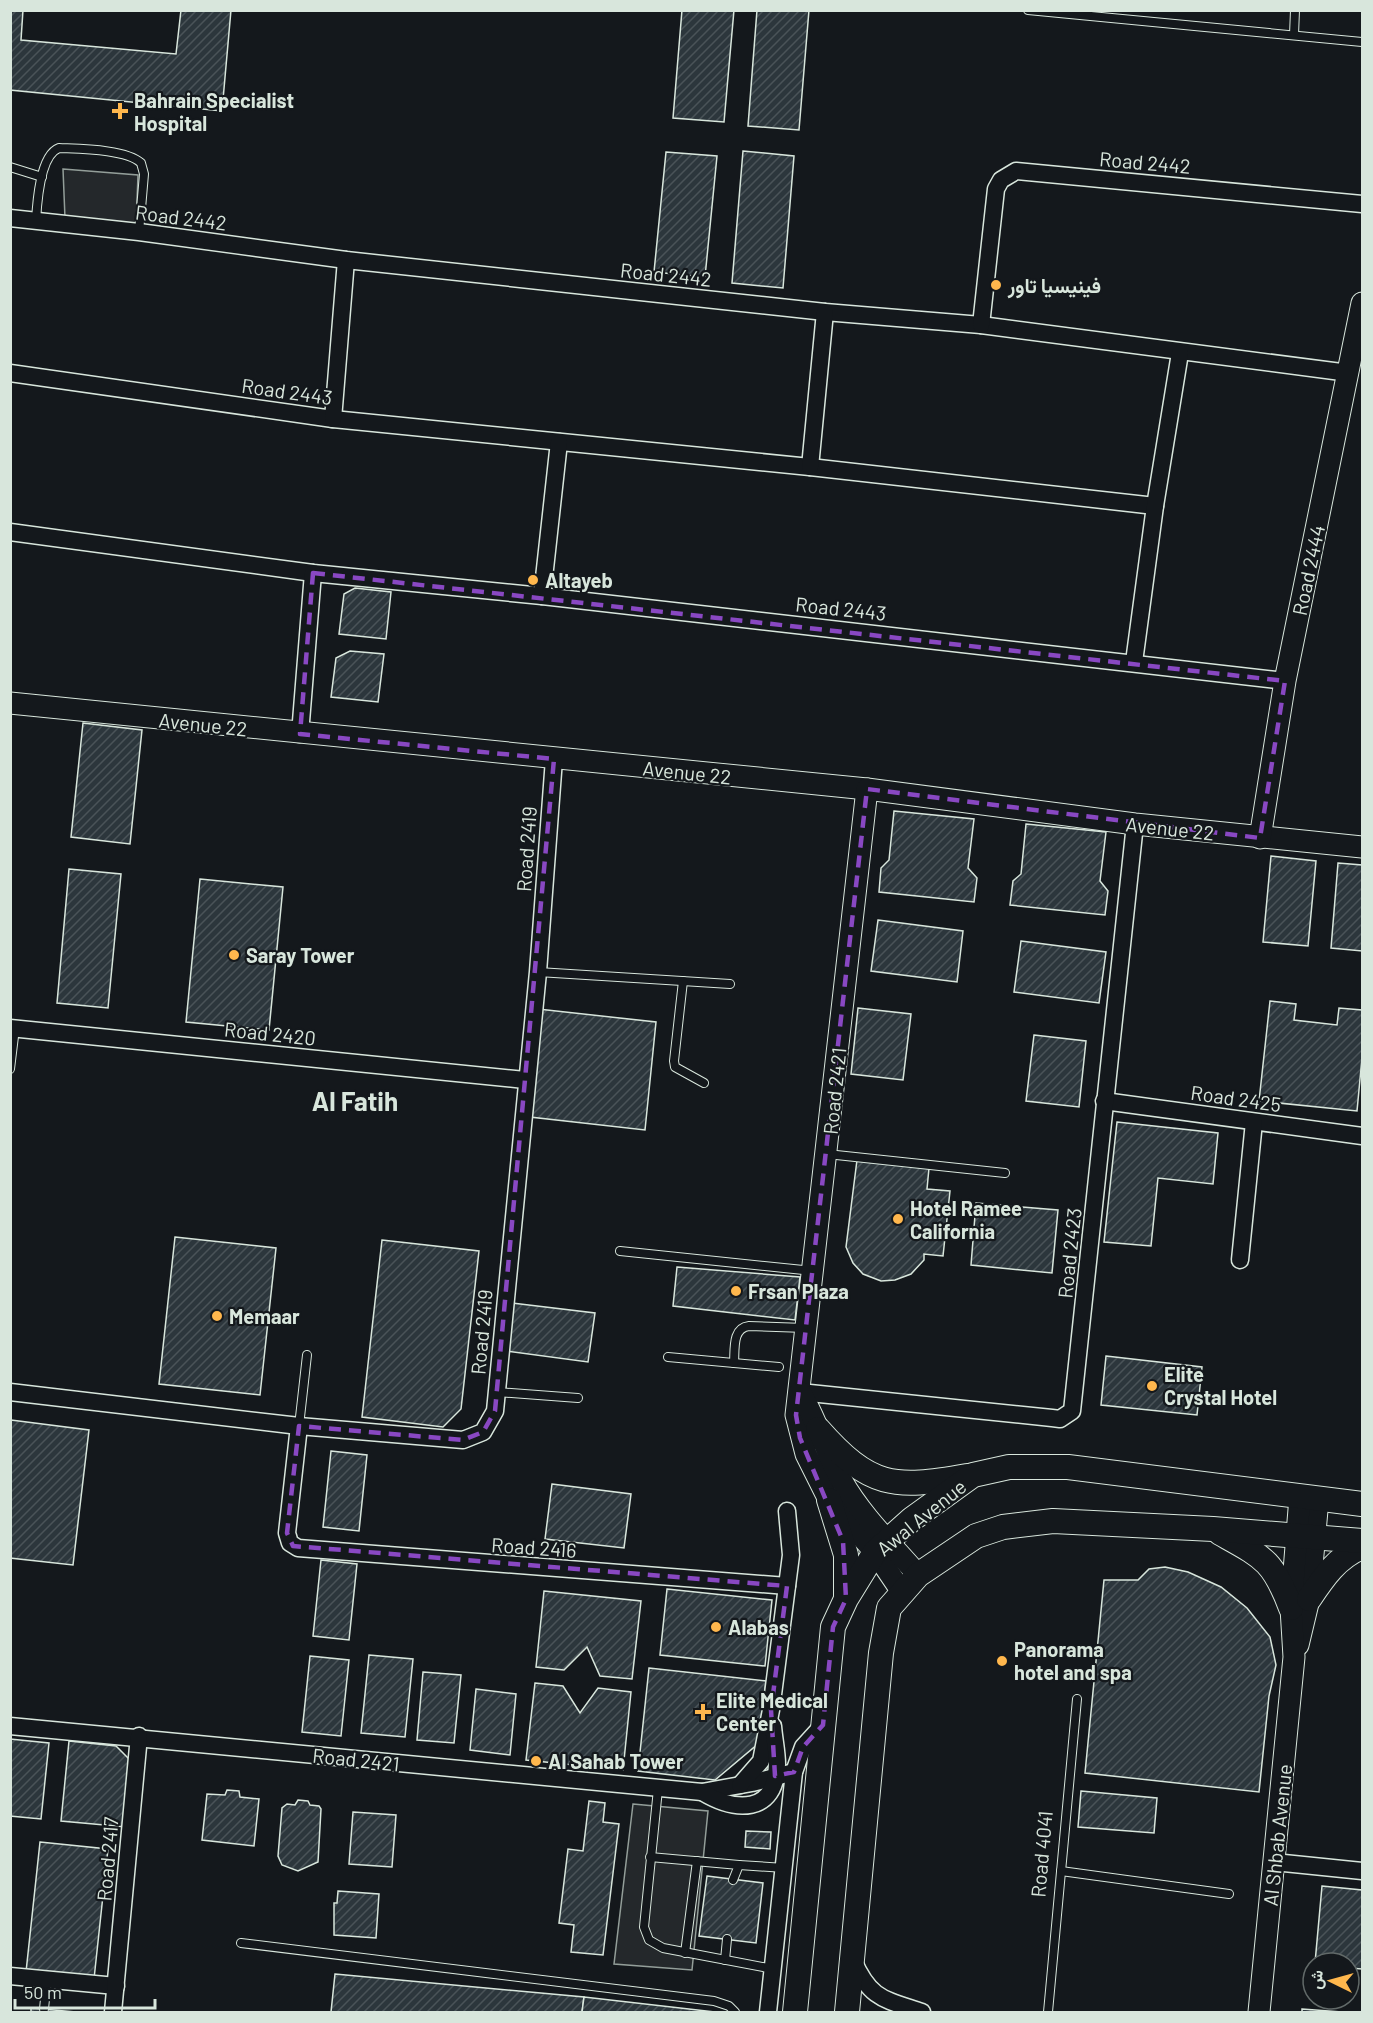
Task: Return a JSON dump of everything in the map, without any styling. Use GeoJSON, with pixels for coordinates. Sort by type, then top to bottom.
{"type":"FeatureCollection","features":[{"type":"Feature","properties":{"kind":"main road"},"geometry":{"type":"LineString","coordinates":[[818,1429],[850,1462],[887,1481],[920,1484],[973,1475]]}},
{"type":"Feature","properties":{"kind":"main road","name":"Awal Avenue"},"geometry":{"type":"LineString","coordinates":[[795,2013],[833,1627],[846,1599],[881,1546],[973,1475],[1009,1467],[1068,1467],[1362,1504]]}},
{"type":"Feature","properties":{"kind":"main road"},"geometry":{"type":"LineString","coordinates":[[828,1500],[846,1555],[846,1599]]}},
{"type":"Feature","properties":{"kind":"main road"},"geometry":{"type":"LineString","coordinates":[[847,2013],[881,1653],[889,1608],[910,1583],[976,1536],[1003,1527],[1037,1521],[1213,1529],[1362,1541]]}},
{"type":"Feature","properties":{"kind":"main road"},"geometry":{"type":"LineString","coordinates":[[1213,1529],[1267,1562],[1300,1604],[1339,1561],[1362,1547]]}},
{"type":"Feature","properties":{"kind":"street","name":"Road 2442"},"geometry":{"type":"LineString","coordinates":[[981,325],[996,189],[1001,180],[1016,171],[1362,204]]}},
{"type":"Feature","properties":{"kind":"street","name":"Road 2442"},"geometry":{"type":"LineString","coordinates":[[10,218],[139,232],[346,260],[825,312],[981,325],[1180,353],[1349,373]]}},
{"type":"Feature","properties":{"kind":"street"},"geometry":{"type":"LineString","coordinates":[[333,419],[346,260]]}},
{"type":"Feature","properties":{"kind":"street","name":"Road 2444"},"geometry":{"type":"LineString","coordinates":[[1260,838],[1285,681],[1362,303]]}},
{"type":"Feature","properties":{"kind":"street"},"geometry":{"type":"LineString","coordinates":[[810,467],[825,312]]}},
{"type":"Feature","properties":{"kind":"street"},"geometry":{"type":"LineString","coordinates":[[1134,662],[1155,506],[1180,353]]}},
{"type":"Feature","properties":{"kind":"street","name":"Road 2443"},"geometry":{"type":"LineString","coordinates":[[10,372],[333,419],[810,467],[1155,506]]}},
{"type":"Feature","properties":{"kind":"street"},"geometry":{"type":"LineString","coordinates":[[542,596],[559,442]]}},
{"type":"Feature","properties":{"kind":"street","name":"Road 2443"},"geometry":{"type":"LineString","coordinates":[[10,532],[313,573],[542,596],[1285,681]]}},
{"type":"Feature","properties":{"kind":"street"},"geometry":{"type":"LineString","coordinates":[[300,734],[313,573]]}},
{"type":"Feature","properties":{"kind":"street","name":"Avenue 22"},"geometry":{"type":"LineString","coordinates":[[10,703],[300,734],[867,789],[1135,824],[1362,847]]}},
{"type":"Feature","properties":{"kind":"street","name":"Road 2419"},"geometry":{"type":"LineString","coordinates":[[10,1392],[299,1426],[463,1440],[483,1432],[495,1412],[527,1100],[525,1080],[534,1030],[554,759]]}},
{"type":"Feature","properties":{"kind":"street","name":"Road 2421"},"geometry":{"type":"LineString","coordinates":[[867,789],[848,1014],[826,1154],[796,1415],[800,1438],[828,1500],[881,1546]]}},
{"type":"Feature","properties":{"kind":"street","name":"Road 2423"},"geometry":{"type":"LineString","coordinates":[[800,1392],[1060,1419],[1072,1411],[1075,1404],[1104,1101],[1135,824]]}},
{"type":"Feature","properties":{"kind":"street","name":"Road 2420"},"geometry":{"type":"LineString","coordinates":[[13,1028],[525,1080]]}},
{"type":"Feature","properties":{"kind":"street","name":"Road 2425"},"geometry":{"type":"LineString","coordinates":[[1104,1101],[1362,1136]]}},
{"type":"Feature","properties":{"kind":"street"},"geometry":{"type":"LineString","coordinates":[[1240,1260],[1254,1122]]}},
{"type":"Feature","properties":{"kind":"street","name":"Road 2421"},"geometry":{"type":"LineString","coordinates":[[800,1392],[843,1483],[881,1546],[910,1583]]}},
{"type":"Feature","properties":{"kind":"street","name":"Road 2416"},"geometry":{"type":"LineString","coordinates":[[299,1426],[287,1533],[290,1543],[298,1548],[788,1586]]}},
{"type":"Feature","properties":{"kind":"street","name":"Al Shbab Avenue"},"geometry":{"type":"LineString","coordinates":[[1259,2013],[1309,1498]]}},
{"type":"Feature","properties":{"kind":"street"},"geometry":{"type":"LineString","coordinates":[[740,1785],[761,1761],[771,1710],[788,1586],[791,1540],[787,1511]]}},
{"type":"Feature","properties":{"kind":"street"},"geometry":{"type":"LineString","coordinates":[[771,1710],[776,1776]]}},
{"type":"Feature","properties":{"kind":"street"},"geometry":{"type":"LineString","coordinates":[[768,2013],[794,1772],[803,1747],[822,1725]]}},
{"type":"Feature","properties":{"kind":"street","name":"Road 2421"},"geometry":{"type":"LineString","coordinates":[[10,1726],[139,1736],[702,1792],[794,1772]]}},
{"type":"Feature","properties":{"kind":"street","name":"Road 2417"},"geometry":{"type":"LineString","coordinates":[[113,2013],[139,1736]]}},
{"type":"Feature","properties":{"kind":"street","name":"Road 2421"},"geometry":{"type":"LineString","coordinates":[[702,1792],[723,1803],[744,1807],[763,1799],[770,1792],[776,1776]]}},
{"type":"Feature","properties":{"kind":"street"},"geometry":{"type":"LineString","coordinates":[[1274,1862],[1362,1871]]}},
{"type":"Feature","properties":{"kind":"street"},"geometry":{"type":"LineString","coordinates":[[853,1959],[864,1985],[886,2000],[922,2013]]}},
{"type":"Feature","properties":{"kind":"street"},"geometry":{"type":"LineString","coordinates":[[10,1976],[116,1986]]}},
{"type":"Feature","properties":{"kind":"lane"},"geometry":{"type":"LineString","coordinates":[[1028,10],[1362,42]]}},
{"type":"Feature","properties":{"kind":"lane"},"geometry":{"type":"LineString","coordinates":[[1294,35],[1296,10]]}},
{"type":"Feature","properties":{"kind":"lane"},"geometry":{"type":"LineString","coordinates":[[36,222],[42,177],[50,155],[59,148],[87,149],[136,158],[141,163],[144,174],[139,232]]}},
{"type":"Feature","properties":{"kind":"lane"},"geometry":{"type":"LineString","coordinates":[[10,167],[42,177]]}},
{"type":"Feature","properties":{"kind":"lane"},"geometry":{"type":"LineString","coordinates":[[538,972],[730,984]]}},
{"type":"Feature","properties":{"kind":"lane"},"geometry":{"type":"LineString","coordinates":[[683,981],[675,1067],[704,1083]]}},
{"type":"Feature","properties":{"kind":"lane"},"geometry":{"type":"LineString","coordinates":[[10,1070],[13,1028]]}},
{"type":"Feature","properties":{"kind":"lane"},"geometry":{"type":"LineString","coordinates":[[826,1154],[1005,1173]]}},
{"type":"Feature","properties":{"kind":"lane"},"geometry":{"type":"LineString","coordinates":[[620,1251],[813,1271]]}},
{"type":"Feature","properties":{"kind":"lane"},"geometry":{"type":"LineString","coordinates":[[734,1363],[736,1335],[745,1326],[807,1328]]}},
{"type":"Feature","properties":{"kind":"lane"},"geometry":{"type":"LineString","coordinates":[[299,1426],[307,1355]]}},
{"type":"Feature","properties":{"kind":"lane"},"geometry":{"type":"LineString","coordinates":[[669,1357],[779,1367]]}},
{"type":"Feature","properties":{"kind":"lane"},"geometry":{"type":"LineString","coordinates":[[497,1392],[578,1398]]}},
{"type":"Feature","properties":{"kind":"lane","name":"Road 4041"},"geometry":{"type":"LineString","coordinates":[[1048,2013],[1077,1699]]}},
{"type":"Feature","properties":{"kind":"lane"},"geometry":{"type":"LineString","coordinates":[[658,1789],[644,1927],[646,1935],[654,1945],[773,1969]]}},
{"type":"Feature","properties":{"kind":"lane"},"geometry":{"type":"LineString","coordinates":[[650,1857],[785,1868]]}},
{"type":"Feature","properties":{"kind":"lane"},"geometry":{"type":"LineString","coordinates":[[685,1953],[697,1861]]}},
{"type":"Feature","properties":{"kind":"lane"},"geometry":{"type":"LineString","coordinates":[[733,1880],[739,1865]]}},
{"type":"Feature","properties":{"kind":"lane"},"geometry":{"type":"LineString","coordinates":[[1061,1871],[1229,1894]]}},
{"type":"Feature","properties":{"kind":"lane"},"geometry":{"type":"LineString","coordinates":[[724,1960],[727,1939]]}},
{"type":"Feature","properties":{"kind":"lane"},"geometry":{"type":"LineString","coordinates":[[241,1943],[714,2001],[729,2006],[735,2013]]}},
{"type":"Feature","properties":{"kind":"lane"},"geometry":{"type":"LineString","coordinates":[[44,2009],[46,1979]]}},
{"type":"Feature","properties":{"kind":"highlighted area"},"geometry":{"type":"Polygon","coordinates":[[[313,573],[1285,681],[1260,838],[867,789],[796,1415],[800,1438],[843,1541],[846,1599],[833,1627],[823,1725],[803,1747],[794,1772],[775,1776],[771,1710],[787,1586],[293,1546],[287,1533],[299,1426],[463,1440],[483,1432],[495,1411],[554,759],[300,734],[313,573]]]}},
{"type":"Feature","properties":{"kind":"shaded area"},"geometry":{"type":"Polygon","coordinates":[[[63,169],[138,175],[136,226],[65,218],[63,169]]]}},
{"type":"Feature","properties":{"kind":"shaded area"},"geometry":{"type":"Polygon","coordinates":[[[633,1804],[708,1811],[692,1970],[614,1964],[633,1804]]]}},
{"type":"Feature","properties":{"kind":"building"},"geometry":{"type":"Polygon","coordinates":[[[10,10],[23,10],[21,40],[176,54],[181,10],[231,10],[222,111],[10,90],[10,10]]]}},
{"type":"Feature","properties":{"kind":"building"},"geometry":{"type":"Polygon","coordinates":[[[682,10],[734,10],[724,122],[673,118],[682,10]]]}},
{"type":"Feature","properties":{"kind":"building"},"geometry":{"type":"Polygon","coordinates":[[[757,10],[809,10],[799,130],[748,126],[757,10]]]}},
{"type":"Feature","properties":{"kind":"building"},"geometry":{"type":"Polygon","coordinates":[[[743,151],[794,156],[783,288],[732,283],[743,151]]]}},
{"type":"Feature","properties":{"kind":"building"},"geometry":{"type":"Polygon","coordinates":[[[666,152],[717,156],[705,277],[654,272],[666,152]]]}},
{"type":"Feature","properties":{"kind":"building"},"geometry":{"type":"Polygon","coordinates":[[[355,588],[391,592],[386,639],[339,634],[344,594],[355,588]]]}},
{"type":"Feature","properties":{"kind":"building"},"geometry":{"type":"Polygon","coordinates":[[[350,651],[384,654],[378,702],[331,697],[336,658],[350,651]]]}},
{"type":"Feature","properties":{"kind":"building"},"geometry":{"type":"Polygon","coordinates":[[[83,723],[142,730],[130,844],[71,837],[83,723]]]}},
{"type":"Feature","properties":{"kind":"building"},"geometry":{"type":"Polygon","coordinates":[[[894,811],[974,819],[968,868],[977,878],[974,902],[879,892],[881,868],[889,860],[894,811]]]}},
{"type":"Feature","properties":{"kind":"building"},"geometry":{"type":"Polygon","coordinates":[[[1026,824],[1106,832],[1100,881],[1108,891],[1105,915],[1010,905],[1013,881],[1021,874],[1026,824]]]}},
{"type":"Feature","properties":{"kind":"building"},"geometry":{"type":"Polygon","coordinates":[[[1271,856],[1316,861],[1308,946],[1263,942],[1271,856]]]}},
{"type":"Feature","properties":{"kind":"building"},"geometry":{"type":"Polygon","coordinates":[[[1338,863],[1362,865],[1362,951],[1331,948],[1338,863]]]}},
{"type":"Feature","properties":{"kind":"building"},"geometry":{"type":"Polygon","coordinates":[[[69,869],[121,874],[108,1008],[57,1003],[69,869]]]}},
{"type":"Feature","properties":{"kind":"building","name":"Saray Tower"},"geometry":{"type":"Polygon","coordinates":[[[200,879],[283,887],[269,1030],[186,1022],[200,879]]]}},
{"type":"Feature","properties":{"kind":"building"},"geometry":{"type":"Polygon","coordinates":[[[878,920],[963,931],[957,982],[871,971],[878,920]]]}},
{"type":"Feature","properties":{"kind":"building"},"geometry":{"type":"Polygon","coordinates":[[[1021,941],[1106,952],[1099,1003],[1014,992],[1021,941]]]}},
{"type":"Feature","properties":{"kind":"building"},"geometry":{"type":"Polygon","coordinates":[[[1270,1001],[1296,1004],[1294,1020],[1337,1025],[1339,1008],[1362,1010],[1362,1058],[1357,1111],[1259,1101],[1270,1001]]]}},
{"type":"Feature","properties":{"kind":"building"},"geometry":{"type":"Polygon","coordinates":[[[858,1008],[911,1014],[903,1080],[851,1074],[858,1008]]]}},
{"type":"Feature","properties":{"kind":"building"},"geometry":{"type":"Polygon","coordinates":[[[538,1009],[656,1022],[645,1130],[530,1117],[538,1009]]]}},
{"type":"Feature","properties":{"kind":"building"},"geometry":{"type":"Polygon","coordinates":[[[1034,1035],[1086,1041],[1079,1107],[1026,1101],[1034,1035]]]}},
{"type":"Feature","properties":{"kind":"building"},"geometry":{"type":"Polygon","coordinates":[[[1117,1122],[1218,1133],[1213,1184],[1158,1178],[1151,1246],[1104,1242],[1117,1122]]]}},
{"type":"Feature","properties":{"kind":"building","name":"Hotel Ramee California"},"geometry":{"type":"Polygon","coordinates":[[[857,1160],[929,1168],[927,1189],[950,1191],[943,1256],[924,1254],[924,1260],[911,1274],[895,1280],[881,1281],[863,1274],[853,1263],[846,1247],[857,1160]]]}},
{"type":"Feature","properties":{"kind":"building"},"geometry":{"type":"Polygon","coordinates":[[[976,1203],[1058,1210],[1052,1273],[971,1265],[976,1203]]]}},
{"type":"Feature","properties":{"kind":"building","name":"Memaar"},"geometry":{"type":"Polygon","coordinates":[[[175,1237],[276,1248],[260,1395],[159,1384],[175,1237]]]}},
{"type":"Feature","properties":{"kind":"building"},"geometry":{"type":"Polygon","coordinates":[[[382,1240],[479,1251],[461,1409],[443,1427],[362,1417],[382,1240]]]}},
{"type":"Feature","properties":{"kind":"building","name":"Frsan Plaza"},"geometry":{"type":"Polygon","coordinates":[[[677,1267],[800,1277],[795,1320],[673,1306],[677,1267]]]}},
{"type":"Feature","properties":{"kind":"building"},"geometry":{"type":"Polygon","coordinates":[[[512,1303],[595,1313],[588,1362],[506,1351],[512,1303]]]}},
{"type":"Feature","properties":{"kind":"building","name":"Elite Crystal Hotel"},"geometry":{"type":"Polygon","coordinates":[[[1106,1356],[1202,1367],[1197,1415],[1101,1405],[1106,1356]]]}},
{"type":"Feature","properties":{"kind":"building"},"geometry":{"type":"Polygon","coordinates":[[[11,1420],[89,1430],[73,1565],[10,1558],[11,1420]]]}},
{"type":"Feature","properties":{"kind":"building"},"geometry":{"type":"Polygon","coordinates":[[[331,1451],[367,1455],[359,1531],[323,1527],[331,1451]]]}},
{"type":"Feature","properties":{"kind":"building"},"geometry":{"type":"Polygon","coordinates":[[[552,1484],[631,1494],[624,1548],[545,1539],[552,1484]]]}},
{"type":"Feature","properties":{"kind":"building"},"geometry":{"type":"Polygon","coordinates":[[[321,1560],[357,1564],[349,1640],[313,1636],[321,1560]]]}},
{"type":"Feature","properties":{"kind":"building"},"geometry":{"type":"Polygon","coordinates":[[[1165,1567],[1188,1572],[1221,1587],[1247,1608],[1270,1637],[1276,1665],[1269,1696],[1259,1792],[1085,1773],[1104,1580],[1138,1580],[1149,1569],[1165,1567]]]}},
{"type":"Feature","properties":{"kind":"building","name":"Alabas"},"geometry":{"type":"Polygon","coordinates":[[[667,1589],[772,1600],[765,1666],[660,1655],[667,1589]]]}},
{"type":"Feature","properties":{"kind":"building"},"geometry":{"type":"Polygon","coordinates":[[[544,1591],[641,1601],[632,1679],[600,1676],[587,1647],[564,1670],[536,1667],[544,1591]]]}},
{"type":"Feature","properties":{"kind":"building"},"geometry":{"type":"Polygon","coordinates":[[[369,1655],[413,1659],[405,1737],[361,1733],[369,1655]]]}},
{"type":"Feature","properties":{"kind":"building"},"geometry":{"type":"Polygon","coordinates":[[[310,1656],[349,1660],[341,1736],[302,1732],[310,1656]]]}},
{"type":"Feature","properties":{"kind":"building","name":"Elite Medical Center"},"geometry":{"type":"Polygon","coordinates":[[[649,1668],[766,1681],[759,1743],[715,1780],[638,1771],[649,1668]]]}},
{"type":"Feature","properties":{"kind":"building"},"geometry":{"type":"Polygon","coordinates":[[[423,1672],[461,1675],[454,1743],[417,1740],[423,1672]]]}},
{"type":"Feature","properties":{"kind":"building"},"geometry":{"type":"Polygon","coordinates":[[[535,1683],[563,1686],[580,1713],[598,1688],[631,1692],[623,1770],[526,1760],[535,1683]]]}},
{"type":"Feature","properties":{"kind":"building"},"geometry":{"type":"Polygon","coordinates":[[[476,1689],[516,1694],[510,1755],[470,1750],[476,1689]]]}},
{"type":"Feature","properties":{"kind":"building"},"geometry":{"type":"Polygon","coordinates":[[[10,1739],[49,1743],[41,1819],[10,1816],[10,1739]]]}},
{"type":"Feature","properties":{"kind":"building"},"geometry":{"type":"Polygon","coordinates":[[[69,1741],[116,1746],[133,1763],[126,1827],[61,1821],[69,1741]]]}},
{"type":"Feature","properties":{"kind":"building"},"geometry":{"type":"Polygon","coordinates":[[[227,1790],[239,1791],[240,1797],[259,1799],[254,1846],[202,1840],[207,1794],[225,1795],[227,1790]]]}},
{"type":"Feature","properties":{"kind":"building"},"geometry":{"type":"Polygon","coordinates":[[[1081,1791],[1157,1798],[1154,1833],[1078,1827],[1081,1791]]]}},
{"type":"Feature","properties":{"kind":"building"},"geometry":{"type":"Polygon","coordinates":[[[298,1800],[308,1801],[310,1805],[319,1806],[321,1809],[318,1862],[298,1871],[282,1865],[278,1856],[282,1808],[287,1804],[295,1805],[298,1800]]]}},
{"type":"Feature","properties":{"kind":"building"},"geometry":{"type":"Polygon","coordinates":[[[589,1801],[605,1803],[603,1822],[619,1824],[603,1955],[571,1952],[574,1925],[559,1923],[568,1849],[583,1851],[589,1801]]]}},
{"type":"Feature","properties":{"kind":"building"},"geometry":{"type":"Polygon","coordinates":[[[353,1812],[396,1815],[392,1867],[349,1864],[353,1812]]]}},
{"type":"Feature","properties":{"kind":"building"},"geometry":{"type":"Polygon","coordinates":[[[746,1831],[771,1832],[770,1849],[745,1847],[746,1831]]]}},
{"type":"Feature","properties":{"kind":"building"},"geometry":{"type":"Polygon","coordinates":[[[40,1842],[108,1849],[94,1979],[26,1972],[40,1842]]]}},
{"type":"Feature","properties":{"kind":"building"},"geometry":{"type":"Polygon","coordinates":[[[707,1876],[763,1883],[756,1943],[699,1936],[707,1876]]]}},
{"type":"Feature","properties":{"kind":"building"},"geometry":{"type":"Polygon","coordinates":[[[1322,1886],[1362,1890],[1362,1969],[1361,1951],[1316,1951],[1322,1886]]]}},
{"type":"Feature","properties":{"kind":"building"},"geometry":{"type":"Polygon","coordinates":[[[338,1891],[379,1894],[376,1938],[334,1935],[334,1903],[337,1903],[338,1891]]]}},
{"type":"Feature","properties":{"kind":"building"},"geometry":{"type":"Polygon","coordinates":[[[335,1974],[584,1997],[582,2012],[331,2012],[335,1974]]]}},
{"type":"Feature","properties":{"kind":"building"},"geometry":{"type":"Polygon","coordinates":[[[584,1997],[715,2012],[582,2012],[584,1997]]]}},
{"type":"Feature","properties":{"kind":"building"},"geometry":{"type":"Polygon","coordinates":[[[31,2008],[76,2012],[31,2012],[31,2008]]]}},
{"type":"Feature","properties":{"kind":"building"},"geometry":{"type":"Polygon","coordinates":[[[1329,2011],[1342,2012],[1302,2012],[1329,2011]]]}},
{"type":"Feature","properties":{"kind":"place","name":"Bahrain Specialist Hospital"},"geometry":{"type":"Point","coordinates":[120,111]}},
{"type":"Feature","properties":{"kind":"place","name":"فينيسيا تاور"},"geometry":{"type":"Point","coordinates":[996,285]}},
{"type":"Feature","properties":{"kind":"place","name":"Altayeb"},"geometry":{"type":"Point","coordinates":[533,580]}},
{"type":"Feature","properties":{"kind":"place","name":"Saray Tower"},"geometry":{"type":"Point","coordinates":[234,955]}},
{"type":"Feature","properties":{"kind":"place","name":"Hotel Ramee California"},"geometry":{"type":"Point","coordinates":[898,1219]}},
{"type":"Feature","properties":{"kind":"place","name":"Frsan Plaza"},"geometry":{"type":"Point","coordinates":[736,1291]}},
{"type":"Feature","properties":{"kind":"place","name":"Memaar"},"geometry":{"type":"Point","coordinates":[217,1316]}},
{"type":"Feature","properties":{"kind":"place","name":"Elite Crystal Hotel"},"geometry":{"type":"Point","coordinates":[1152,1386]}},
{"type":"Feature","properties":{"kind":"place","name":"Alabas"},"geometry":{"type":"Point","coordinates":[716,1627]}},
{"type":"Feature","properties":{"kind":"place","name":"Panorama hotel and spa"},"geometry":{"type":"Point","coordinates":[1002,1661]}},
{"type":"Feature","properties":{"kind":"place","name":"Elite Medical Center"},"geometry":{"type":"Point","coordinates":[703,1712]}},
{"type":"Feature","properties":{"kind":"place","name":"Al Sahab Tower"},"geometry":{"type":"Point","coordinates":[536,1761]}},
{"type":"Feature","properties":{"kind":"district","name":"Al Fatih"},"geometry":{"type":"Point","coordinates":[355,1100]}}]}
